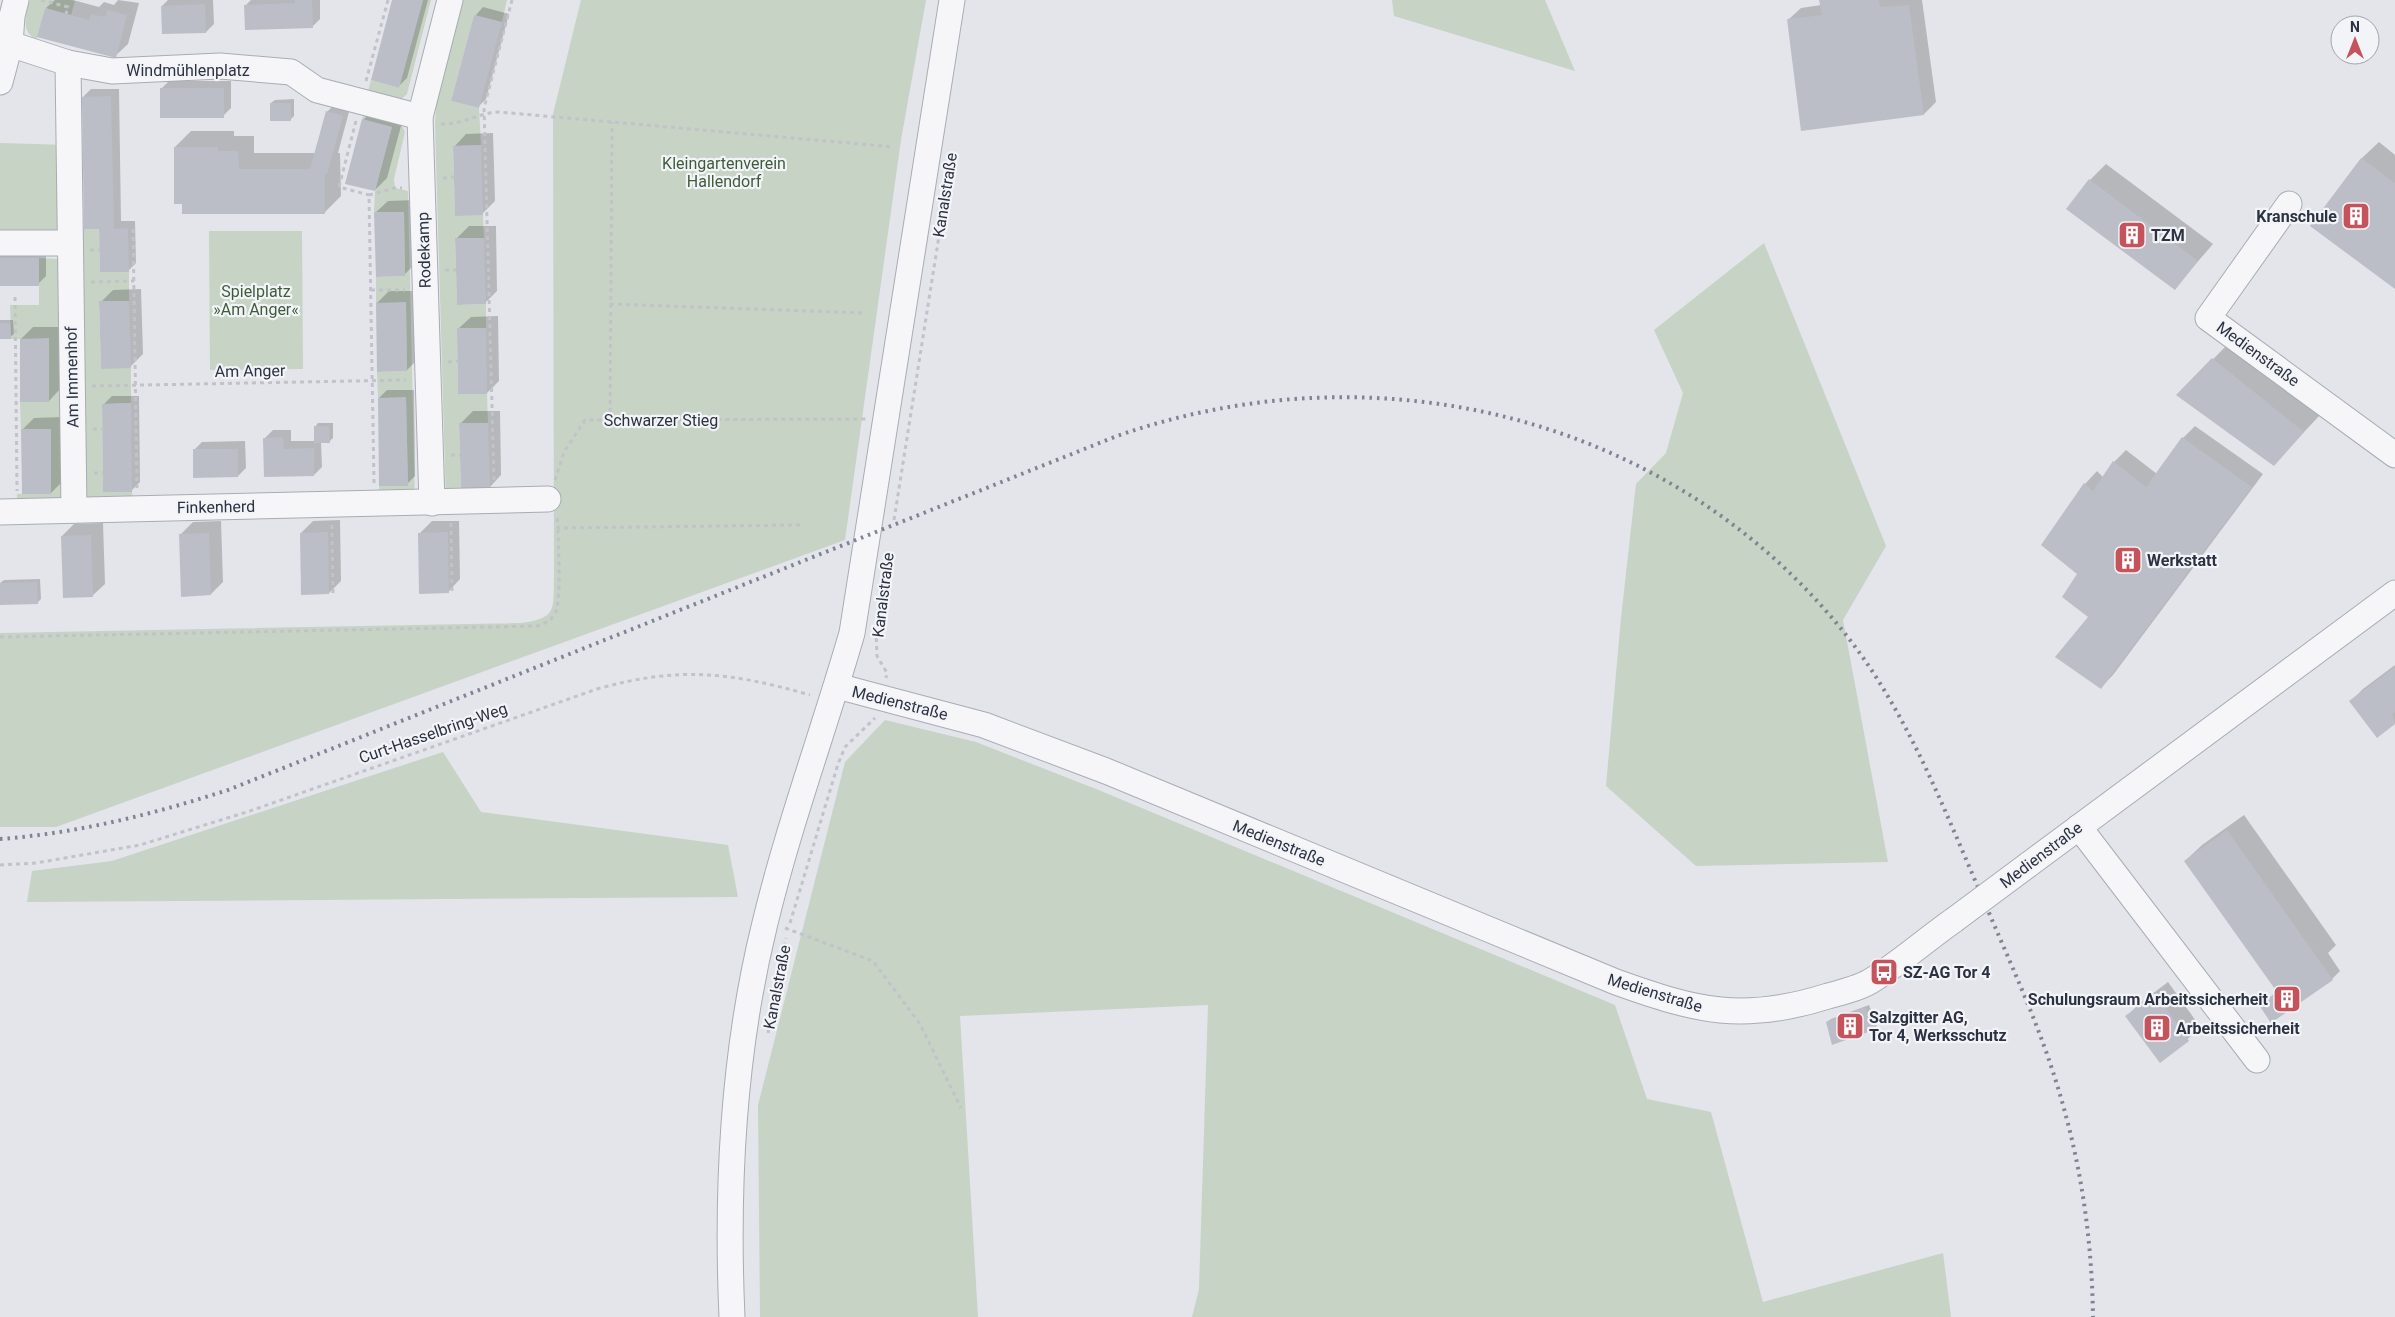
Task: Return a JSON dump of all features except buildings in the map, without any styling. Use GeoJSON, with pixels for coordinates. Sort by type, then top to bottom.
{"type":"FeatureCollection","features":[{"type":"Feature","properties":{"kind":"street","name":"Rodekamp"},"geometry":{"type":"LineString","coordinates":[[441,502],[428,380],[420,117],[450,0]]}},
{"type":"Feature","properties":{"kind":"street","name":"Kanalstraße"},"geometry":{"type":"LineString","coordinates":[[732,1317],[728,1243],[731,1141],[743,1037],[776,926],[784,848],[835,694],[852,633],[860,595],[952,0]]}},
{"type":"Feature","properties":{"kind":"street"},"geometry":{"type":"LineString","coordinates":[[0,82],[10,44],[9,10]]}},
{"type":"Feature","properties":{"kind":"street"},"geometry":{"type":"LineString","coordinates":[[10,44],[68,63]]}},
{"type":"Feature","properties":{"kind":"street","name":"Windmühlenplatz"},"geometry":{"type":"LineString","coordinates":[[68,63],[112,70],[220,66],[291,72],[318,90],[420,117]]}},
{"type":"Feature","properties":{"kind":"street","name":"Am Immenhof"},"geometry":{"type":"LineString","coordinates":[[68,63],[74,510]]}},
{"type":"Feature","properties":{"kind":"street","name":"Medienstraße"},"geometry":{"type":"LineString","coordinates":[[2289,204],[2208,318],[2395,455]]}},
{"type":"Feature","properties":{"kind":"street"},"geometry":{"type":"LineString","coordinates":[[0,243],[70,243]]}},
{"type":"Feature","properties":{"kind":"street"},"geometry":{"type":"LineString","coordinates":[[441,502],[548,499]]}},
{"type":"Feature","properties":{"kind":"street","name":"Finkenherd"},"geometry":{"type":"LineString","coordinates":[[9,512],[441,502]]}},
{"type":"Feature","properties":{"kind":"street","name":"Medienstraße"},"geometry":{"type":"LineString","coordinates":[[835,694],[875,710],[984,725],[1097,768],[1616,982],[1670,1001],[1708,1010],[1753,1012],[1792,1007],[1872,980],[2395,593]]}},
{"type":"Feature","properties":{"kind":"street"},"geometry":{"type":"LineString","coordinates":[[2079,828],[2257,1060]]}},
{"type":"Feature","properties":{"kind":"path"},"geometry":{"type":"LineString","coordinates":[[41,0],[68,8],[66,14]]}},
{"type":"Feature","properties":{"kind":"path"},"geometry":{"type":"LineString","coordinates":[[388,0],[339,187],[370,195],[395,188],[422,191]]}},
{"type":"Feature","properties":{"kind":"path"},"geometry":{"type":"LineString","coordinates":[[495,501],[484,113],[512,0]]}},
{"type":"Feature","properties":{"kind":"path"},"geometry":{"type":"LineString","coordinates":[[420,117],[435,124],[454,124],[484,113],[612,122],[894,147]]}},
{"type":"Feature","properties":{"kind":"path"},"geometry":{"type":"LineString","coordinates":[[610,420],[612,122]]}},
{"type":"Feature","properties":{"kind":"path"},"geometry":{"type":"LineString","coordinates":[[370,195],[374,504]]}},
{"type":"Feature","properties":{"kind":"path","name":"Kanalstraße"},"geometry":{"type":"LineString","coordinates":[[893,526],[945,196]]}},
{"type":"Feature","properties":{"kind":"path"},"geometry":{"type":"LineString","coordinates":[[133,229],[137,509]]}},
{"type":"Feature","properties":{"kind":"path"},"geometry":{"type":"LineString","coordinates":[[70,282],[134,281]]}},
{"type":"Feature","properties":{"kind":"path"},"geometry":{"type":"LineString","coordinates":[[371,290],[425,288]]}},
{"type":"Feature","properties":{"kind":"path"},"geometry":{"type":"LineString","coordinates":[[9,512],[16,297]]}},
{"type":"Feature","properties":{"kind":"path"},"geometry":{"type":"LineString","coordinates":[[610,304],[865,313]]}},
{"type":"Feature","properties":{"kind":"path","name":"Am Anger"},"geometry":{"type":"LineString","coordinates":[[72,386],[428,380]]}},
{"type":"Feature","properties":{"kind":"path","name":"Schwarzer Stieg"},"geometry":{"type":"LineString","coordinates":[[548,499],[564,452],[585,420],[886,419],[911,421]]}},
{"type":"Feature","properties":{"kind":"path"},"geometry":{"type":"LineString","coordinates":[[0,637],[537,626],[547,623],[556,612],[558,595],[557,506],[548,499]]}},
{"type":"Feature","properties":{"kind":"path"},"geometry":{"type":"LineString","coordinates":[[441,502],[452,592]]}},
{"type":"Feature","properties":{"kind":"path"},"geometry":{"type":"LineString","coordinates":[[331,505],[333,597]]}},
{"type":"Feature","properties":{"kind":"path"},"geometry":{"type":"LineString","coordinates":[[558,528],[800,525]]}},
{"type":"Feature","properties":{"kind":"path","name":"Kanalstraße"},"geometry":{"type":"LineString","coordinates":[[766,1040],[776,926],[845,747],[875,710],[888,673],[877,656],[877,626]]}},
{"type":"Feature","properties":{"kind":"path","name":"Curt-Hasselbring-Weg"},"geometry":{"type":"LineString","coordinates":[[0,865],[36,863],[140,845],[250,810],[588,692],[635,679],[704,674],[735,676],[835,694]]}},
{"type":"Feature","properties":{"kind":"path"},"geometry":{"type":"LineString","coordinates":[[776,926],[873,961],[920,1024],[961,1108]]}},
{"type":"Feature","properties":{"kind":"green space"},"geometry":{"type":"Polygon","coordinates":[[[30,0],[75,1],[71,15],[45,8],[37,39],[28,32],[26,27],[26,16],[30,0]]]}},
{"type":"Feature","properties":{"kind":"green space"},"geometry":{"type":"Polygon","coordinates":[[[423,0],[431,0],[407,94],[397,103],[367,95],[371,80],[399,88],[423,0]]]}},
{"type":"Feature","properties":{"kind":"green space"},"geometry":{"type":"Polygon","coordinates":[[[462,0],[507,0],[502,22],[474,15],[451,101],[479,108],[481,145],[453,146],[455,215],[483,215],[484,238],[455,239],[457,305],[486,304],[486,328],[457,329],[458,394],[487,394],[488,423],[459,423],[461,489],[446,502],[435,124],[436,104],[462,0]]]}},
{"type":"Feature","properties":{"kind":"green space","name":"Kleingartenverein Hallendorf"},"geometry":{"type":"Polygon","coordinates":[[[581,0],[926,0],[901,140],[845,540],[56,827],[0,827],[0,633],[521,623],[542,618],[551,610],[554,597],[553,114],[581,0]]]}},
{"type":"Feature","properties":{"kind":"green space"},"geometry":{"type":"Polygon","coordinates":[[[1392,0],[1545,0],[1575,71],[1394,16],[1392,0]]]}},
{"type":"Feature","properties":{"kind":"green space"},"geometry":{"type":"Polygon","coordinates":[[[364,114],[401,124],[405,132],[394,179],[395,188],[408,191],[415,503],[380,504],[379,486],[408,485],[406,398],[378,398],[377,372],[407,371],[406,303],[376,303],[376,277],[405,276],[404,212],[374,212],[375,191],[392,127],[362,119],[364,114]]]}},
{"type":"Feature","properties":{"kind":"green space"},"geometry":{"type":"Polygon","coordinates":[[[0,143],[69,145],[70,243],[0,243],[0,143]]]}},
{"type":"Feature","properties":{"kind":"green space"},"geometry":{"type":"Polygon","coordinates":[[[79,229],[99,229],[100,272],[129,272],[129,301],[99,302],[101,368],[131,368],[131,403],[102,404],[103,492],[132,492],[133,509],[84,510],[79,229]]]}},
{"type":"Feature","properties":{"kind":"green space","name":"Spielplatz »Am Anger«"},"geometry":{"type":"Polygon","coordinates":[[[209,231],[302,231],[303,369],[210,370],[209,231]]]}},
{"type":"Feature","properties":{"kind":"green space"},"geometry":{"type":"Polygon","coordinates":[[[1764,243],[1886,546],[1843,620],[1888,862],[1696,866],[1606,786],[1621,618],[1636,484],[1666,453],[1683,393],[1654,330],[1764,243]]]}},
{"type":"Feature","properties":{"kind":"green space"},"geometry":{"type":"Polygon","coordinates":[[[39,258],[59,259],[63,511],[17,512],[17,494],[51,494],[51,429],[21,429],[20,402],[49,402],[49,339],[11,339],[10,305],[39,305],[39,258]]]}},
{"type":"Feature","properties":{"kind":"green space"},"geometry":{"type":"Polygon","coordinates":[[[885,720],[976,742],[1101,791],[1615,1005],[1647,1099],[1711,1112],[1763,1302],[1943,1253],[1951,1317],[1192,1317],[1199,1289],[1208,1005],[960,1016],[978,1317],[760,1317],[758,1105],[845,762],[885,720]]]}},
{"type":"Feature","properties":{"kind":"green space"},"geometry":{"type":"Polygon","coordinates":[[[443,752],[481,812],[728,845],[738,897],[27,902],[32,871],[112,861],[443,752]]]}},
{"type":"Feature","properties":{"kind":"railway"},"geometry":{"type":"LineString","coordinates":[[0,839],[59,832],[116,821],[228,790],[1117,436],[1217,409],[1318,398],[1418,401],[1517,420],[1611,453],[1699,501],[1780,563],[1850,640],[1891,701],[1925,766],[2024,994],[2058,1088],[2073,1144],[2084,1201],[2088,1230],[2093,1317]]}},
{"type":"Feature","properties":{"kind":"place","name":"Kranschule"},"geometry":{"type":"Point","coordinates":[2356,216]}},
{"type":"Feature","properties":{"kind":"place","name":"TZM"},"geometry":{"type":"Point","coordinates":[2132,235]}},
{"type":"Feature","properties":{"kind":"place","name":"Werkstatt"},"geometry":{"type":"Point","coordinates":[2128,560]}},
{"type":"Feature","properties":{"kind":"place","name":"SZ-AG Tor 4"},"geometry":{"type":"Point","coordinates":[1884,972]}},
{"type":"Feature","properties":{"kind":"place","name":"Schulungsraum Arbeitssicherheit"},"geometry":{"type":"Point","coordinates":[2287,999]}},
{"type":"Feature","properties":{"kind":"place","name":"Salzgitter AG, Tor 4, Werksschutz"},"geometry":{"type":"Point","coordinates":[1850,1026]}},
{"type":"Feature","properties":{"kind":"place","name":"Arbeitssicherheit"},"geometry":{"type":"Point","coordinates":[2157,1028]}}]}
